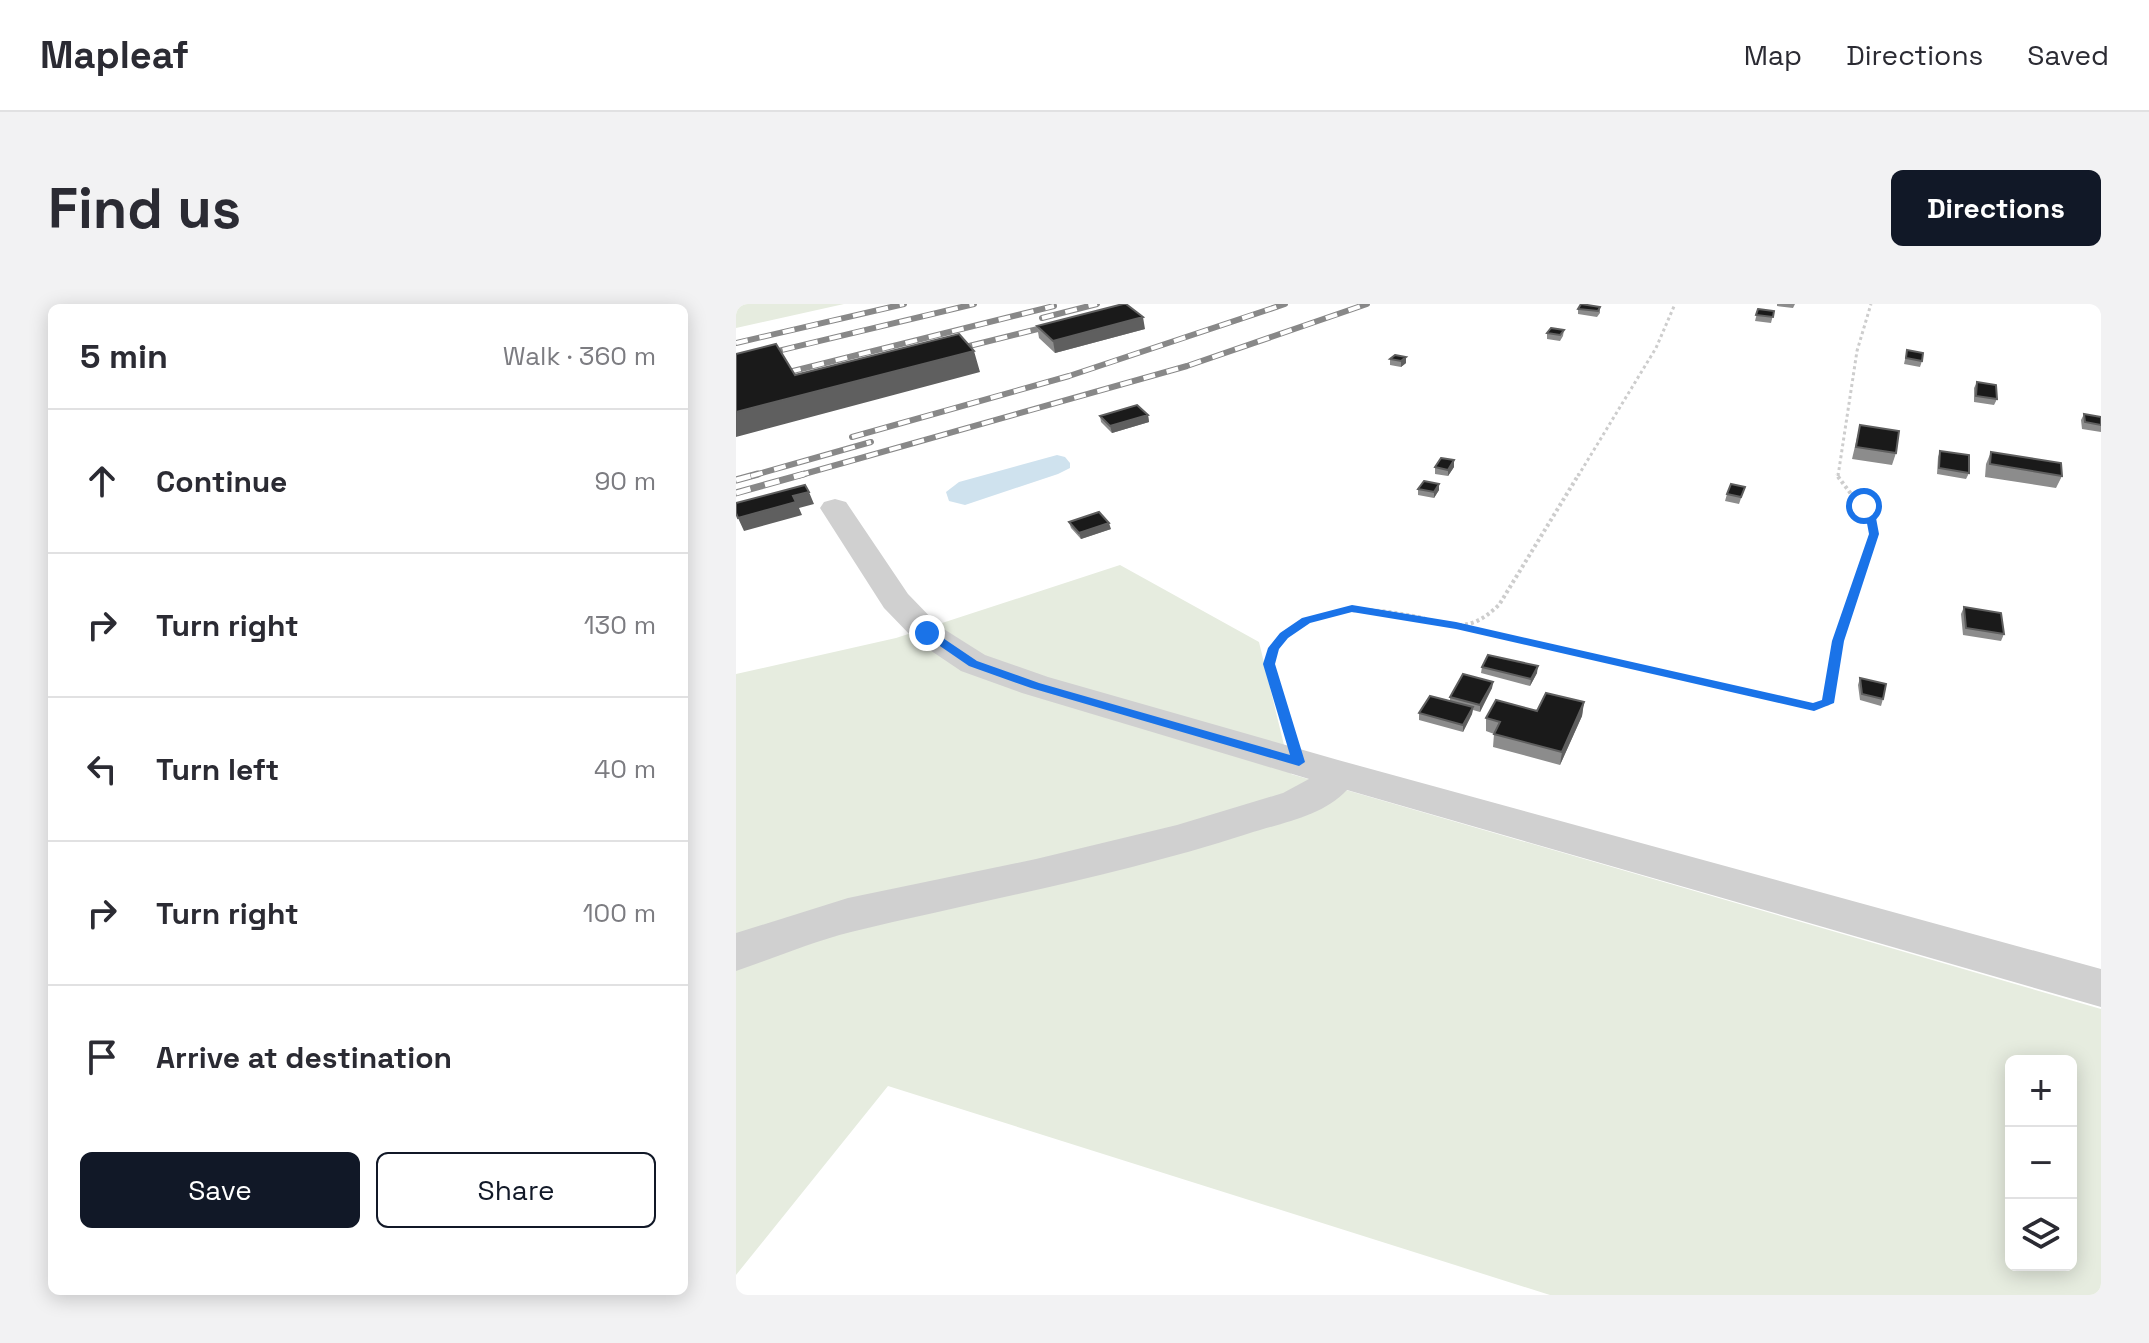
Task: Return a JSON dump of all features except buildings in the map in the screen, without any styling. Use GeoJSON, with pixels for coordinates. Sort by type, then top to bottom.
{"type":"FeatureCollection","features":[{"type":"Feature","properties":{"kind":"street"},"geometry":{"type":"LineString","coordinates":[[835,508],[896,601],[927,633],[973,663],[1035,685],[1338,774],[2101,988]]}},
{"type":"Feature","properties":{"kind":"street"},"geometry":{"type":"LineString","coordinates":[[736,953],[764,940],[837,917],[1118,859],[1183,840],[1312,797],[1331,785],[1338,774]]}},
{"type":"Feature","properties":{"kind":"path"},"geometry":{"type":"LineString","coordinates":[[1456,625],[1471,625],[1485,619],[1499,605],[1648,361],[1675,304]]}},
{"type":"Feature","properties":{"kind":"path"},"geometry":{"type":"LineString","coordinates":[[1299,762],[1269,664],[1273,648],[1284,635],[1306,621],[1352,608],[1456,625],[1814,707],[1828,703],[1838,641],[1874,534],[1871,518],[1864,506],[1841,486],[1836,473],[1857,351],[1871,304]]}},
{"type":"Feature","properties":{"kind":"shaded area"},"geometry":{"type":"Polygon","coordinates":[[[736,304],[844,304],[736,328],[736,304]]]}},
{"type":"Feature","properties":{"kind":"shaded area"},"geometry":{"type":"Polygon","coordinates":[[[1120,565],[1259,642],[1291,774],[2101,1009],[2101,1295],[1550,1295],[888,1086],[736,1275],[736,674],[896,638],[1120,565]]]}},
{"type":"Feature","properties":{"kind":"water"},"geometry":{"type":"Polygon","coordinates":[[[1057,455],[1065,457],[1070,468],[965,505],[949,501],[946,492],[959,482],[1057,455]]]}},
{"type":"Feature","properties":{"kind":"railway"},"geometry":{"type":"LineString","coordinates":[[736,343],[904,304]]}},
{"type":"Feature","properties":{"kind":"railway"},"geometry":{"type":"LineString","coordinates":[[736,361],[974,304]]}},
{"type":"Feature","properties":{"kind":"railway"},"geometry":{"type":"LineString","coordinates":[[1042,318],[1097,304]]}},
{"type":"Feature","properties":{"kind":"railway"},"geometry":{"type":"LineString","coordinates":[[852,437],[1069,376],[1285,304]]}},
{"type":"Feature","properties":{"kind":"railway"},"geometry":{"type":"LineString","coordinates":[[797,476],[1187,366],[1367,304]]}},
{"type":"Feature","properties":{"kind":"railway"},"geometry":{"type":"LineString","coordinates":[[789,372],[1054,306]]}},
{"type":"Feature","properties":{"kind":"railway"},"geometry":{"type":"LineString","coordinates":[[949,351],[1058,324]]}},
{"type":"Feature","properties":{"kind":"railway"},"geometry":{"type":"LineString","coordinates":[[751,476],[871,442]]}},
{"type":"Feature","properties":{"kind":"railway"},"geometry":{"type":"LineString","coordinates":[[736,480],[758,474]]}},
{"type":"Feature","properties":{"kind":"railway"},"geometry":{"type":"LineString","coordinates":[[736,493],[804,474]]}},
{"type":"Feature","properties":{"kind":"route"},"geometry":{"type":"LineString","coordinates":[[927,633],[973,663],[1035,685],[1299,762],[1269,664],[1273,648],[1284,635],[1306,621],[1352,608],[1456,625],[1814,707],[1828,703],[1838,641],[1874,534],[1871,518],[1864,506]]}}]}
